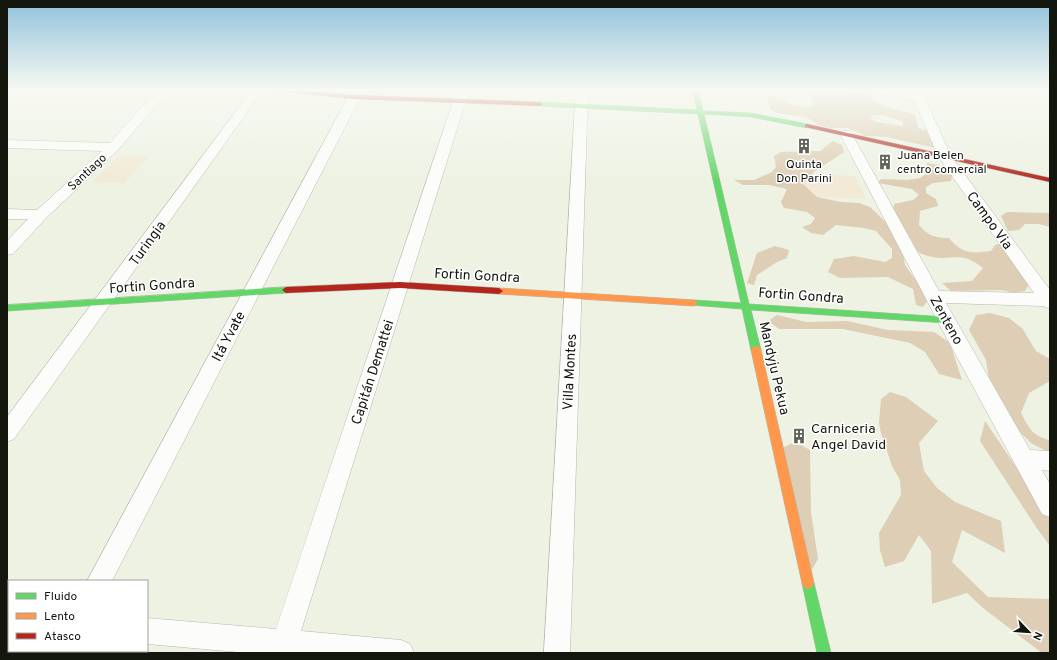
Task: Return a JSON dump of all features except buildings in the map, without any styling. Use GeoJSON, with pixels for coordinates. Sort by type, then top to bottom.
{"type":"FeatureCollection","features":[{"type":"Feature","properties":{"kind":"street","name":"Santiago"},"geometry":{"type":"LineString","coordinates":[[7,250],[41,215],[113,147],[136,121]]}},
{"type":"Feature","properties":{"kind":"street","name":"Turingia"},"geometry":{"type":"LineString","coordinates":[[7,434],[235,121]]}},
{"type":"Feature","properties":{"kind":"street","name":"Itá Yvate"},"geometry":{"type":"LineString","coordinates":[[100,580],[342,121]]}},
{"type":"Feature","properties":{"kind":"street","name":"Capitán Demattei"},"geometry":{"type":"LineString","coordinates":[[282,648],[454,121]]}},
{"type":"Feature","properties":{"kind":"street","name":"Villa Montes"},"geometry":{"type":"LineString","coordinates":[[557,653],[580,121]]}},
{"type":"Feature","properties":{"kind":"street","name":"Mandyju Pekua"},"geometry":{"type":"LineString","coordinates":[[701,121],[746,306],[824,653]]}},
{"type":"Feature","properties":{"kind":"street"},"geometry":{"type":"LineString","coordinates":[[782,121],[1050,180]]}},
{"type":"Feature","properties":{"kind":"street","name":"Campo Via"},"geometry":{"type":"LineString","coordinates":[[929,121],[944,156],[1049,306]]}},
{"type":"Feature","properties":{"kind":"street","name":"Zenteno"},"geometry":{"type":"LineString","coordinates":[[846,134],[946,320],[1050,506]]}},
{"type":"Feature","properties":{"kind":"street"},"geometry":{"type":"LineString","coordinates":[[7,144],[113,147]]}},
{"type":"Feature","properties":{"kind":"street"},"geometry":{"type":"LineString","coordinates":[[7,214],[41,215]]}},
{"type":"Feature","properties":{"kind":"street","name":"Fortin Gondra"},"geometry":{"type":"LineString","coordinates":[[7,308],[251,292],[400,285],[946,320]]}},
{"type":"Feature","properties":{"kind":"street"},"geometry":{"type":"LineString","coordinates":[[934,297],[1049,306]]}},
{"type":"Feature","properties":{"kind":"street"},"geometry":{"type":"LineString","coordinates":[[1025,459],[1050,461]]}},
{"type":"Feature","properties":{"kind":"street"},"geometry":{"type":"LineString","coordinates":[[148,631],[282,648],[401,653]]}},
{"type":"Feature","properties":{"kind":"shaded area"},"geometry":{"type":"Polygon","coordinates":[[[812,121],[874,121],[903,126],[903,122],[900,121],[916,121],[918,128],[937,133],[943,138],[942,144],[936,148],[886,137],[866,136],[848,128],[830,128],[819,125],[812,121]]]}},
{"type":"Feature","properties":{"kind":"shaded area"},"geometry":{"type":"Polygon","coordinates":[[[833,141],[842,145],[844,152],[814,172],[803,184],[817,197],[841,202],[859,203],[870,207],[893,229],[894,204],[913,200],[919,195],[912,189],[878,183],[881,179],[908,180],[920,178],[926,174],[927,163],[939,165],[952,176],[951,181],[933,183],[926,187],[926,193],[936,199],[938,206],[920,211],[919,225],[929,234],[940,238],[949,238],[954,244],[968,252],[991,251],[995,245],[1005,242],[1031,281],[1025,291],[1015,293],[1001,290],[951,291],[942,283],[972,281],[983,268],[969,259],[958,257],[940,258],[924,255],[901,242],[905,265],[929,299],[923,307],[916,305],[913,289],[888,277],[840,278],[828,272],[834,259],[854,256],[885,262],[892,258],[892,249],[876,231],[864,228],[836,225],[823,235],[811,233],[802,227],[811,224],[815,218],[807,212],[784,208],[781,202],[787,189],[769,185],[743,185],[734,180],[754,180],[772,172],[776,167],[774,156],[781,152],[820,151],[833,141]]]}},
{"type":"Feature","properties":{"kind":"shaded area"},"geometry":{"type":"Polygon","coordinates":[[[118,156],[148,157],[124,183],[93,182],[118,156]]]}},
{"type":"Feature","properties":{"kind":"shaded area"},"geometry":{"type":"Polygon","coordinates":[[[789,173],[855,176],[866,199],[798,196],[789,173]]]}},
{"type":"Feature","properties":{"kind":"shaded area"},"geometry":{"type":"Polygon","coordinates":[[[1007,212],[1050,213],[1050,227],[1039,224],[1025,224],[1019,230],[1008,231],[1001,216],[1007,212]]]}},
{"type":"Feature","properties":{"kind":"shaded area"},"geometry":{"type":"Polygon","coordinates":[[[775,246],[789,250],[787,258],[777,262],[757,275],[754,285],[747,283],[757,253],[775,246]]]}},
{"type":"Feature","properties":{"kind":"shaded area"},"geometry":{"type":"Polygon","coordinates":[[[990,313],[1009,318],[1022,328],[1036,351],[1050,359],[1050,381],[1029,393],[1021,413],[1026,423],[1035,434],[1050,440],[1050,453],[1031,443],[1005,417],[991,392],[986,360],[969,330],[976,315],[990,313]]]}},
{"type":"Feature","properties":{"kind":"shaded area"},"geometry":{"type":"Polygon","coordinates":[[[777,315],[806,322],[847,321],[888,330],[934,332],[950,343],[962,380],[939,374],[925,352],[910,343],[843,329],[779,329],[768,321],[777,315]]]}},
{"type":"Feature","properties":{"kind":"shaded area"},"geometry":{"type":"Polygon","coordinates":[[[890,392],[906,397],[938,421],[919,443],[924,471],[937,488],[955,502],[1001,521],[1005,553],[962,530],[952,562],[988,597],[1050,599],[1050,653],[1042,653],[983,608],[967,593],[932,604],[931,551],[919,535],[904,561],[885,567],[880,550],[879,533],[901,495],[900,480],[892,466],[879,423],[881,399],[890,392]]]}},
{"type":"Feature","properties":{"kind":"shaded area"},"geometry":{"type":"Polygon","coordinates":[[[985,421],[1050,517],[1050,546],[980,441],[985,421]]]}},
{"type":"Feature","properties":{"kind":"shaded area"},"geometry":{"type":"Polygon","coordinates":[[[795,442],[810,450],[811,512],[818,559],[811,571],[782,448],[795,442]]]}},
{"type":"Feature","properties":{"kind":"traffic: fast"},"geometry":{"type":"LineString","coordinates":[[702,121],[756,350]]}},
{"type":"Feature","properties":{"kind":"traffic: fast"},"geometry":{"type":"LineString","coordinates":[[781,121],[807,126]]}},
{"type":"Feature","properties":{"kind":"traffic: fast"},"geometry":{"type":"LineString","coordinates":[[7,308],[286,290]]}},
{"type":"Feature","properties":{"kind":"traffic: fast"},"geometry":{"type":"LineString","coordinates":[[694,303],[946,320]]}},
{"type":"Feature","properties":{"kind":"traffic: fast"},"geometry":{"type":"LineString","coordinates":[[808,583],[824,653]]}},
{"type":"Feature","properties":{"kind":"traffic: slow"},"geometry":{"type":"LineString","coordinates":[[499,291],[694,303]]}},
{"type":"Feature","properties":{"kind":"traffic: slow"},"geometry":{"type":"LineString","coordinates":[[756,350],[808,583]]}},
{"type":"Feature","properties":{"kind":"traffic: jam"},"geometry":{"type":"LineString","coordinates":[[807,126],[1050,180]]}},
{"type":"Feature","properties":{"kind":"traffic: jam"},"geometry":{"type":"LineString","coordinates":[[286,290],[400,285],[499,291]]}},
{"type":"Feature","properties":{"kind":"place","name":"Quinta Don Parini"},"geometry":{"type":"Point","coordinates":[804,146]}},
{"type":"Feature","properties":{"kind":"place","name":"Juana Belen centro comercial"},"geometry":{"type":"Point","coordinates":[885,162]}},
{"type":"Feature","properties":{"kind":"place","name":"Carniceria Angel David"},"geometry":{"type":"Point","coordinates":[799,436]}}]}
